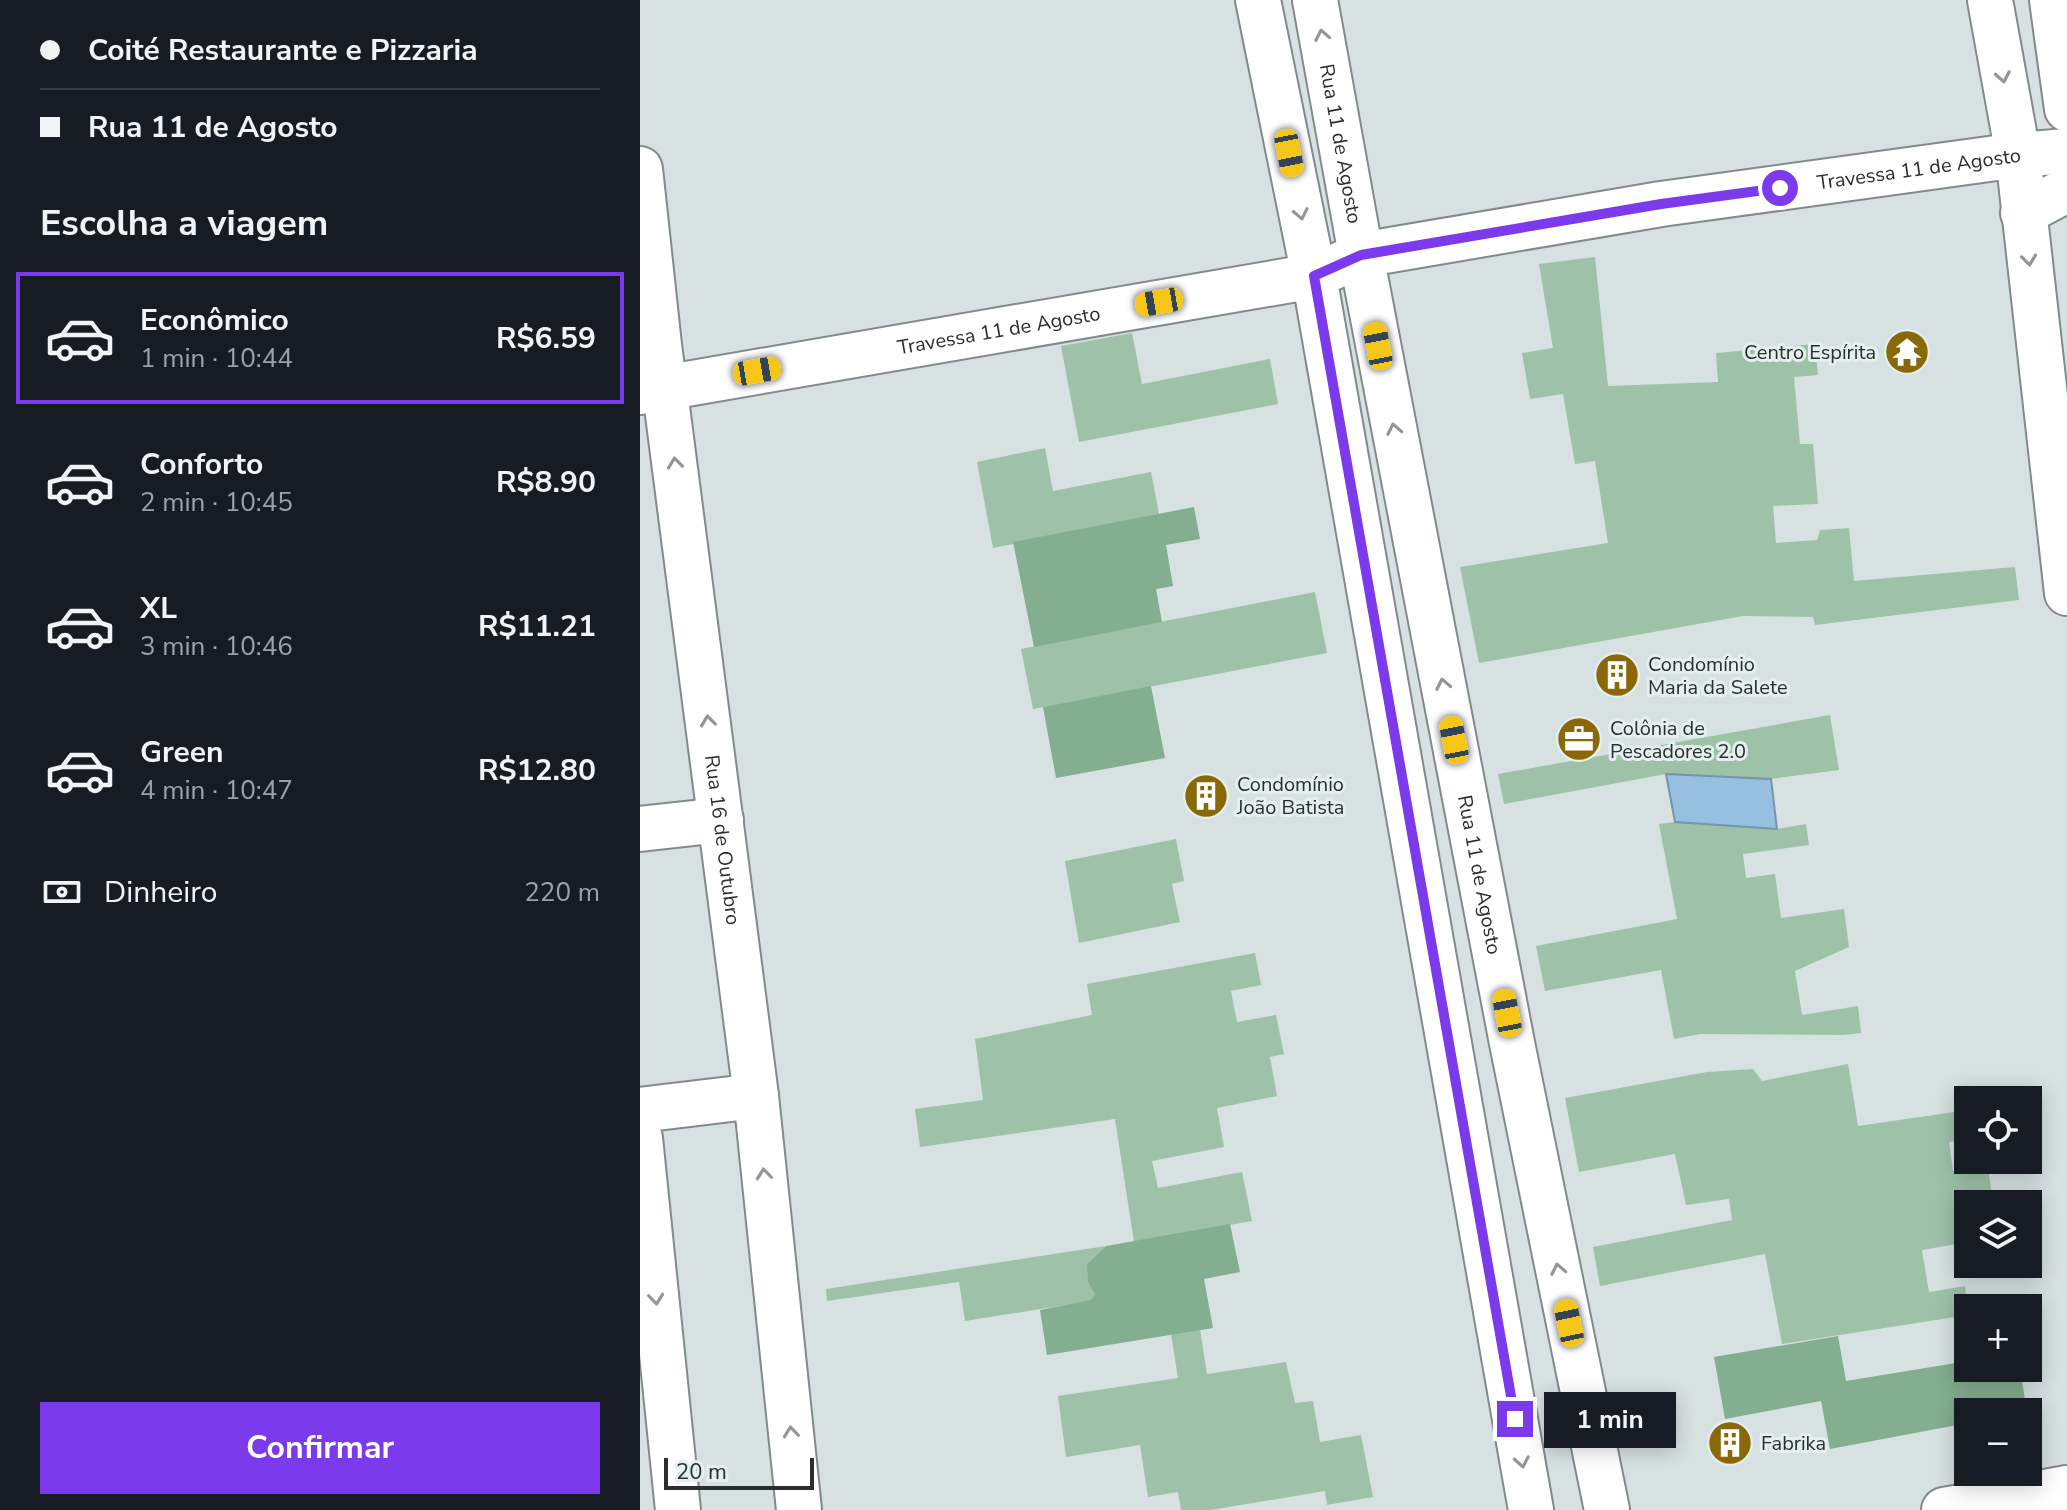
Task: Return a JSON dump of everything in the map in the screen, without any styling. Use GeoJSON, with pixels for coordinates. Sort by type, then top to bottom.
{"type":"FeatureCollection","features":[{"type":"Feature","properties":{"kind":"street"},"geometry":{"type":"LineString","coordinates":[[1258,0],[1314,276],[1531,1510]]}},
{"type":"Feature","properties":{"kind":"street","name":"Rua 11 de Agosto"},"geometry":{"type":"LineString","coordinates":[[1315,0],[1512,1043],[1607,1510]]}},
{"type":"Feature","properties":{"kind":"street"},"geometry":{"type":"LineString","coordinates":[[1990,0],[2018,155],[2067,593]]}},
{"type":"Feature","properties":{"kind":"street"},"geometry":{"type":"LineString","coordinates":[[2052,0],[2067,109]]}},
{"type":"Feature","properties":{"kind":"street","name":"Travessa 11 de Agosto"},"geometry":{"type":"LineString","coordinates":[[651,368],[1314,276],[1361,255],[1661,204],[2067,151]]}},
{"type":"Feature","properties":{"kind":"street","name":"Rua 16 de Outubro"},"geometry":{"type":"LineString","coordinates":[[640,169],[651,368],[721,820],[756,1096],[799,1510]]}},
{"type":"Feature","properties":{"kind":"street"},"geometry":{"type":"LineString","coordinates":[[2023,213],[2067,190]]}},
{"type":"Feature","properties":{"kind":"street"},"geometry":{"type":"LineString","coordinates":[[640,829],[721,820]]}},
{"type":"Feature","properties":{"kind":"street"},"geometry":{"type":"LineString","coordinates":[[1451,1056],[1512,1043]]}},
{"type":"Feature","properties":{"kind":"street"},"geometry":{"type":"LineString","coordinates":[[640,1110],[756,1096]]}},
{"type":"Feature","properties":{"kind":"street"},"geometry":{"type":"LineString","coordinates":[[640,1138],[678,1510]]}},
{"type":"Feature","properties":{"kind":"street"},"geometry":{"type":"LineString","coordinates":[[1944,1510],[2067,1488]]}},
{"type":"Feature","properties":{"kind":"green space"},"geometry":{"type":"Polygon","coordinates":[[[1595,257],[1608,386],[1718,382],[1716,353],[1815,344],[1818,375],[1794,377],[1800,444],[1813,444],[1818,504],[1773,506],[1776,543],[1817,540],[1820,530],[1849,528],[1854,581],[2015,567],[2019,600],[1815,625],[1813,617],[1743,616],[1479,663],[1460,567],[1608,543],[1595,461],[1575,464],[1563,394],[1530,399],[1522,353],[1553,348],[1539,264],[1595,257]]]}},
{"type":"Feature","properties":{"kind":"green space"},"geometry":{"type":"Polygon","coordinates":[[[1132,333],[1142,384],[1270,359],[1278,404],[1079,442],[1061,346],[1132,333]]]}},
{"type":"Feature","properties":{"kind":"green space"},"geometry":{"type":"Polygon","coordinates":[[[1045,448],[1053,491],[1151,472],[1159,514],[993,548],[977,462],[1045,448]]]}},
{"type":"Feature","properties":{"kind":"green space"},"geometry":{"type":"Polygon","coordinates":[[[1194,507],[1200,539],[1166,545],[1173,586],[1156,589],[1162,622],[1034,647],[1013,542],[1194,507]]]}},
{"type":"Feature","properties":{"kind":"green space"},"geometry":{"type":"Polygon","coordinates":[[[1315,592],[1327,653],[1033,709],[1021,649],[1315,592]]]}},
{"type":"Feature","properties":{"kind":"green space"},"geometry":{"type":"Polygon","coordinates":[[[1151,686],[1165,758],[1056,778],[1043,707],[1151,686]]]}},
{"type":"Feature","properties":{"kind":"green space"},"geometry":{"type":"Polygon","coordinates":[[[1830,715],[1839,770],[1771,779],[1666,774],[1504,804],[1498,774],[1830,715]]]}},
{"type":"Feature","properties":{"kind":"green space"},"geometry":{"type":"Polygon","coordinates":[[[1675,822],[1777,829],[1806,824],[1809,845],[1743,854],[1746,878],[1775,874],[1781,918],[1844,909],[1849,947],[1795,971],[1802,1015],[1858,1006],[1861,1033],[1700,1034],[1674,1039],[1661,970],[1545,991],[1536,946],[1677,919],[1659,824],[1675,822]]]}},
{"type":"Feature","properties":{"kind":"green space"},"geometry":{"type":"Polygon","coordinates":[[[1176,839],[1184,881],[1172,884],[1180,922],[1079,943],[1065,861],[1176,839]]]}},
{"type":"Feature","properties":{"kind":"green space"},"geometry":{"type":"Polygon","coordinates":[[[1255,953],[1261,985],[1231,991],[1237,1022],[1276,1015],[1284,1054],[1270,1057],[1277,1096],[1217,1108],[1224,1147],[1152,1161],[1158,1188],[1242,1172],[1252,1221],[1134,1242],[1115,1119],[920,1147],[915,1109],[983,1100],[975,1039],[1092,1015],[1087,984],[1255,953]]]}},
{"type":"Feature","properties":{"kind":"green space"},"geometry":{"type":"Polygon","coordinates":[[[1848,1064],[1858,1126],[1954,1112],[1954,1141],[1949,1142],[1954,1174],[1989,1174],[1991,1190],[1954,1190],[1954,1244],[1922,1250],[1929,1292],[1965,1286],[1966,1294],[1954,1294],[1954,1317],[1782,1344],[1765,1254],[1600,1286],[1593,1247],[1732,1220],[1729,1199],[1686,1205],[1675,1154],[1579,1172],[1565,1098],[1707,1072],[1753,1069],[1762,1081],[1848,1064]]]}},
{"type":"Feature","properties":{"kind":"green space"},"geometry":{"type":"Polygon","coordinates":[[[1230,1224],[1240,1272],[1204,1279],[1213,1328],[1047,1355],[1040,1310],[1091,1300],[1095,1294],[1088,1282],[1087,1264],[1106,1246],[1230,1224]]]}},
{"type":"Feature","properties":{"kind":"green space"},"geometry":{"type":"Polygon","coordinates":[[[1106,1246],[1087,1264],[1095,1294],[1091,1301],[965,1321],[959,1282],[827,1301],[826,1289],[1106,1246]]]}},
{"type":"Feature","properties":{"kind":"green space"},"geometry":{"type":"Polygon","coordinates":[[[1200,1329],[1207,1374],[1286,1362],[1295,1403],[1313,1401],[1320,1442],[1361,1435],[1373,1497],[1327,1505],[1325,1491],[1211,1510],[1181,1510],[1178,1492],[1148,1497],[1140,1445],[1066,1457],[1058,1396],[1178,1378],[1171,1334],[1200,1329]]]}},
{"type":"Feature","properties":{"kind":"green space"},"geometry":{"type":"Polygon","coordinates":[[[1838,1336],[1846,1381],[1954,1363],[1954,1382],[2022,1382],[2025,1398],[1954,1398],[1954,1426],[1830,1449],[1821,1401],[1725,1419],[1714,1357],[1838,1336]]]}},
{"type":"Feature","properties":{"kind":"water"},"geometry":{"type":"Polygon","coordinates":[[[1666,774],[1771,779],[1777,829],[1675,822],[1666,774]]]}},
{"type":"Feature","properties":{"kind":"place","name":"Centro Espírita"},"geometry":{"type":"Point","coordinates":[1907,352]}},
{"type":"Feature","properties":{"kind":"place","name":"Condomínio Maria da Salete"},"geometry":{"type":"Point","coordinates":[1617,675]}},
{"type":"Feature","properties":{"kind":"place","name":"Colônia de Pescadores 2.0"},"geometry":{"type":"Point","coordinates":[1579,739]}},
{"type":"Feature","properties":{"kind":"place","name":"Condomínio João Batista"},"geometry":{"type":"Point","coordinates":[1206,796]}},
{"type":"Feature","properties":{"kind":"place","name":"Fabrika"},"geometry":{"type":"Point","coordinates":[1730,1443]}},
{"type":"Feature","properties":{"kind":"route"},"geometry":{"type":"LineString","coordinates":[[1515,1419],[1314,276],[1361,255],[1661,204],[1780,188]]}}]}
